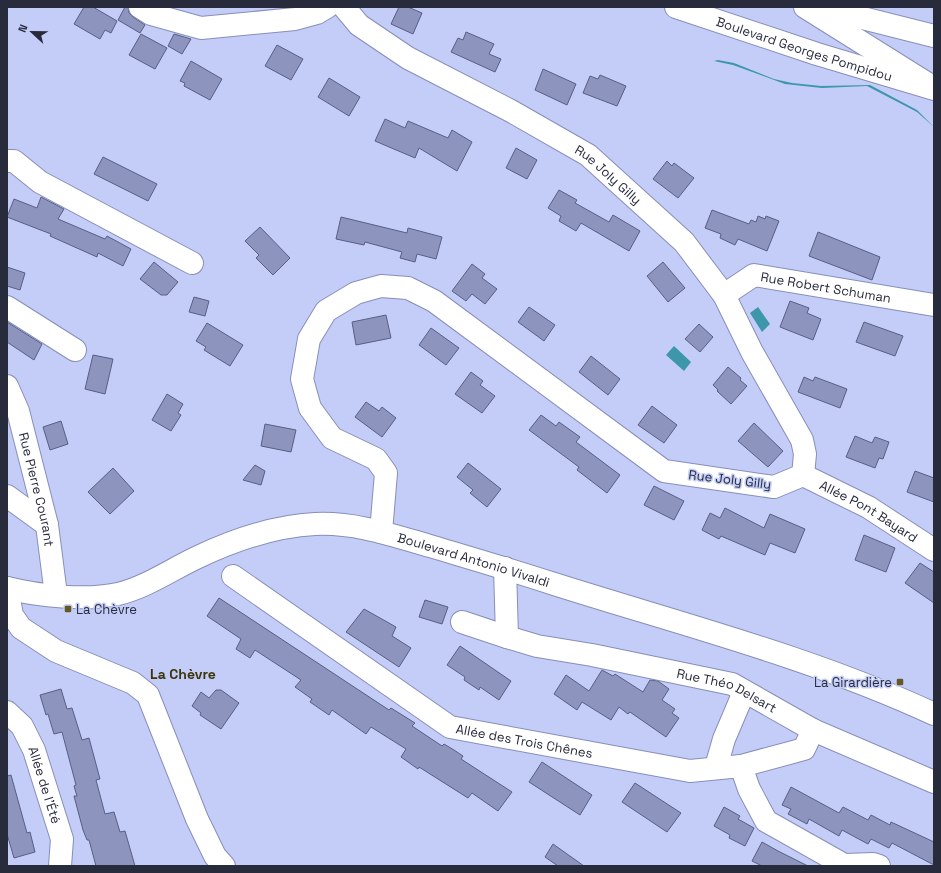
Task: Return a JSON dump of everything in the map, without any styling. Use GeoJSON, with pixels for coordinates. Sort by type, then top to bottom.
{"type":"FeatureCollection","features":[{"type":"Feature","properties":{"kind":"street"},"geometry":{"type":"LineString","coordinates":[[140,7],[151,14],[201,28],[295,19],[318,13],[327,7]]}},
{"type":"Feature","properties":{"kind":"street","name":"Rue Joly Gilly"},"geometry":{"type":"LineString","coordinates":[[344,7],[359,26],[408,58],[511,111],[588,154],[684,242],[724,295],[752,352],[802,440],[805,454],[803,475],[774,487],[664,471],[434,301],[408,288],[382,286],[356,293],[326,311],[309,339],[302,379],[310,408],[332,438],[376,459],[386,473],[381,532]]}},
{"type":"Feature","properties":{"kind":"street","name":"Boulevard Georges Pompidou"},"geometry":{"type":"LineString","coordinates":[[676,7],[787,44],[934,89]]}},
{"type":"Feature","properties":{"kind":"street"},"geometry":{"type":"LineString","coordinates":[[805,7],[934,89]]}},
{"type":"Feature","properties":{"kind":"street"},"geometry":{"type":"LineString","coordinates":[[819,7],[934,36]]}},
{"type":"Feature","properties":{"kind":"street"},"geometry":{"type":"LineString","coordinates":[[9,158],[40,182],[192,263]]}},
{"type":"Feature","properties":{"kind":"street","name":"Rue Robert Schuman"},"geometry":{"type":"LineString","coordinates":[[724,295],[754,275],[934,305]]}},
{"type":"Feature","properties":{"kind":"street"},"geometry":{"type":"LineString","coordinates":[[7,307],[75,350]]}},
{"type":"Feature","properties":{"kind":"street","name":"Rue Pierre Courant"},"geometry":{"type":"LineString","coordinates":[[7,386],[18,411],[47,525],[56,595]]}},
{"type":"Feature","properties":{"kind":"street","name":"Allée Pont Bayard"},"geometry":{"type":"LineString","coordinates":[[803,475],[868,507],[934,550]]}},
{"type":"Feature","properties":{"kind":"street"},"geometry":{"type":"LineString","coordinates":[[7,496],[47,525]]}},
{"type":"Feature","properties":{"kind":"street","name":"Boulevard Antonio Vivaldi"},"geometry":{"type":"LineString","coordinates":[[7,588],[25,592],[86,597],[118,594],[152,581],[199,556],[249,537],[277,530],[316,524],[357,526],[505,568],[786,654],[854,680],[934,714]]}},
{"type":"Feature","properties":{"kind":"street"},"geometry":{"type":"LineString","coordinates":[[505,568],[507,637]]}},
{"type":"Feature","properties":{"kind":"street","name":"Allée des Trois Chênes"},"geometry":{"type":"LineString","coordinates":[[233,576],[279,597],[450,727],[690,771],[716,767],[742,766],[804,749],[812,730]]}},
{"type":"Feature","properties":{"kind":"street"},"geometry":{"type":"LineString","coordinates":[[7,588],[12,615],[21,628],[56,650],[133,683],[148,695],[197,819],[215,856],[224,866]]}},
{"type":"Feature","properties":{"kind":"street","name":"Rue Théo Delsart"},"geometry":{"type":"LineString","coordinates":[[462,622],[537,646],[592,655],[732,684],[812,730],[934,782]]}},
{"type":"Feature","properties":{"kind":"street"},"geometry":{"type":"LineString","coordinates":[[716,767],[724,739],[744,692]]}},
{"type":"Feature","properties":{"kind":"street","name":"Allée de l'Été"},"geometry":{"type":"LineString","coordinates":[[7,712],[22,726],[34,750],[62,839],[60,866]]}},
{"type":"Feature","properties":{"kind":"street"},"geometry":{"type":"LineString","coordinates":[[742,766],[749,789],[766,820],[846,866],[873,864],[879,866]]}},
{"type":"Feature","properties":{"kind":"shaded area"},"geometry":{"type":"Polygon","coordinates":[[[718,60],[734,63],[774,79],[792,83],[821,86],[870,85],[917,110],[934,127],[917,112],[867,86],[822,88],[785,84],[733,65],[714,61],[718,60]]]}},
{"type":"Feature","properties":{"kind":"shaded area"},"geometry":{"type":"Polygon","coordinates":[[[758,307],[770,324],[762,332],[750,313],[758,307]]]}},
{"type":"Feature","properties":{"kind":"shaded area"},"geometry":{"type":"Polygon","coordinates":[[[674,346],[691,362],[684,371],[666,355],[674,346]]]}},
{"type":"Feature","properties":{"kind":"building"},"geometry":{"type":"Polygon","coordinates":[[[84,7],[93,7],[117,21],[111,33],[105,30],[100,39],[74,24],[84,7]]]}},
{"type":"Feature","properties":{"kind":"building"},"geometry":{"type":"Polygon","coordinates":[[[125,7],[128,7],[129,13],[133,17],[145,25],[140,33],[118,20],[125,7]]]}},
{"type":"Feature","properties":{"kind":"building"},"geometry":{"type":"Polygon","coordinates":[[[399,7],[408,7],[422,13],[413,34],[391,24],[399,7]]]}},
{"type":"Feature","properties":{"kind":"building"},"geometry":{"type":"Polygon","coordinates":[[[466,32],[494,44],[489,54],[501,59],[495,72],[451,52],[458,38],[463,40],[466,32]]]}},
{"type":"Feature","properties":{"kind":"building"},"geometry":{"type":"Polygon","coordinates":[[[141,34],[167,48],[155,69],[129,55],[141,34]]]}},
{"type":"Feature","properties":{"kind":"building"},"geometry":{"type":"Polygon","coordinates":[[[174,34],[191,39],[182,54],[168,46],[174,34]]]}},
{"type":"Feature","properties":{"kind":"building"},"geometry":{"type":"Polygon","coordinates":[[[277,45],[303,59],[291,80],[265,66],[277,45]]]}},
{"type":"Feature","properties":{"kind":"building"},"geometry":{"type":"Polygon","coordinates":[[[191,61],[222,79],[210,100],[184,86],[185,83],[180,81],[191,61]]]}},
{"type":"Feature","properties":{"kind":"building"},"geometry":{"type":"Polygon","coordinates":[[[543,69],[576,84],[567,105],[535,90],[543,69]]]}},
{"type":"Feature","properties":{"kind":"building"},"geometry":{"type":"Polygon","coordinates":[[[600,75],[626,86],[617,106],[583,93],[590,76],[598,79],[600,75]]]}},
{"type":"Feature","properties":{"kind":"building"},"geometry":{"type":"Polygon","coordinates":[[[329,78],[360,97],[349,116],[318,97],[329,78]]]}},
{"type":"Feature","properties":{"kind":"building"},"geometry":{"type":"Polygon","coordinates":[[[385,119],[405,128],[408,121],[448,138],[452,130],[472,142],[457,171],[419,148],[415,158],[375,141],[385,119]]]}},
{"type":"Feature","properties":{"kind":"building"},"geometry":{"type":"Polygon","coordinates":[[[516,148],[537,160],[527,179],[506,168],[516,148]]]}},
{"type":"Feature","properties":{"kind":"building"},"geometry":{"type":"Polygon","coordinates":[[[103,157],[157,184],[148,201],[94,174],[103,157]]]}},
{"type":"Feature","properties":{"kind":"building"},"geometry":{"type":"Polygon","coordinates":[[[667,161],[672,166],[674,163],[694,178],[678,198],[653,179],[667,161]]]}},
{"type":"Feature","properties":{"kind":"building"},"geometry":{"type":"Polygon","coordinates":[[[559,190],[577,200],[575,203],[609,222],[613,215],[640,231],[629,251],[581,223],[576,231],[559,221],[561,216],[548,208],[559,190]]]}},
{"type":"Feature","properties":{"kind":"building"},"geometry":{"type":"Polygon","coordinates":[[[41,197],[64,209],[58,219],[105,239],[107,236],[131,249],[123,266],[98,253],[97,257],[50,236],[51,234],[7,217],[14,199],[37,208],[41,197]]]}},
{"type":"Feature","properties":{"kind":"building"},"geometry":{"type":"Polygon","coordinates":[[[712,210],[749,224],[751,220],[756,222],[758,216],[765,219],[766,216],[779,221],[767,251],[738,239],[735,245],[720,238],[721,234],[705,228],[712,210]]]}},
{"type":"Feature","properties":{"kind":"building"},"geometry":{"type":"Polygon","coordinates":[[[341,217],[407,233],[408,228],[442,237],[436,259],[417,254],[415,262],[400,258],[402,252],[365,242],[364,245],[336,239],[341,217]]]}},
{"type":"Feature","properties":{"kind":"building"},"geometry":{"type":"Polygon","coordinates":[[[260,227],[290,258],[273,275],[256,258],[259,255],[245,241],[260,227]]]}},
{"type":"Feature","properties":{"kind":"building"},"geometry":{"type":"Polygon","coordinates":[[[818,232],[880,257],[872,280],[809,256],[818,232]]]}},
{"type":"Feature","properties":{"kind":"building"},"geometry":{"type":"Polygon","coordinates":[[[154,262],[178,282],[167,295],[161,295],[140,279],[154,262]]]}},
{"type":"Feature","properties":{"kind":"building"},"geometry":{"type":"Polygon","coordinates":[[[663,262],[685,288],[668,302],[647,276],[663,262]]]}},
{"type":"Feature","properties":{"kind":"building"},"geometry":{"type":"Polygon","coordinates":[[[472,264],[485,274],[482,278],[497,289],[485,304],[472,294],[466,301],[452,291],[472,264]]]}},
{"type":"Feature","properties":{"kind":"building"},"geometry":{"type":"Polygon","coordinates":[[[7,267],[25,273],[20,290],[7,286],[7,267]]]}},
{"type":"Feature","properties":{"kind":"building"},"geometry":{"type":"Polygon","coordinates":[[[194,297],[209,301],[205,316],[189,312],[194,297]]]}},
{"type":"Feature","properties":{"kind":"building"},"geometry":{"type":"Polygon","coordinates":[[[790,301],[809,308],[807,313],[821,319],[813,340],[780,327],[790,301]]]}},
{"type":"Feature","properties":{"kind":"building"},"geometry":{"type":"Polygon","coordinates":[[[529,307],[555,325],[544,341],[518,322],[529,307]]]}},
{"type":"Feature","properties":{"kind":"building"},"geometry":{"type":"Polygon","coordinates":[[[386,315],[391,338],[356,345],[352,322],[386,315]]]}},
{"type":"Feature","properties":{"kind":"building"},"geometry":{"type":"Polygon","coordinates":[[[7,322],[42,344],[34,360],[7,342],[7,322]]]}},
{"type":"Feature","properties":{"kind":"building"},"geometry":{"type":"Polygon","coordinates":[[[864,322],[903,336],[895,356],[856,342],[864,322]]]}},
{"type":"Feature","properties":{"kind":"building"},"geometry":{"type":"Polygon","coordinates":[[[207,323],[243,345],[230,366],[204,350],[206,347],[196,341],[207,323]]]}},
{"type":"Feature","properties":{"kind":"building"},"geometry":{"type":"Polygon","coordinates":[[[699,324],[713,337],[700,352],[685,339],[699,324]]]}},
{"type":"Feature","properties":{"kind":"building"},"geometry":{"type":"Polygon","coordinates":[[[431,328],[459,348],[446,365],[419,345],[431,328]]]}},
{"type":"Feature","properties":{"kind":"building"},"geometry":{"type":"Polygon","coordinates":[[[93,355],[113,359],[105,394],[85,389],[93,355]]]}},
{"type":"Feature","properties":{"kind":"building"},"geometry":{"type":"Polygon","coordinates":[[[591,356],[620,379],[608,395],[579,372],[591,356]]]}},
{"type":"Feature","properties":{"kind":"building"},"geometry":{"type":"Polygon","coordinates":[[[728,367],[741,378],[740,380],[747,386],[731,404],[717,391],[718,390],[713,385],[728,367]]]}},
{"type":"Feature","properties":{"kind":"building"},"geometry":{"type":"Polygon","coordinates":[[[471,372],[483,381],[480,385],[495,396],[482,413],[455,394],[471,372]]]}},
{"type":"Feature","properties":{"kind":"building"},"geometry":{"type":"Polygon","coordinates":[[[804,377],[813,381],[815,377],[847,389],[840,408],[798,392],[804,377]]]}},
{"type":"Feature","properties":{"kind":"building"},"geometry":{"type":"Polygon","coordinates":[[[167,394],[183,404],[178,413],[181,415],[171,431],[152,420],[167,394]]]}},
{"type":"Feature","properties":{"kind":"building"},"geometry":{"type":"Polygon","coordinates":[[[366,402],[379,411],[382,407],[396,418],[382,437],[355,417],[366,402]]]}},
{"type":"Feature","properties":{"kind":"building"},"geometry":{"type":"Polygon","coordinates":[[[652,406],[677,425],[664,443],[638,425],[652,406]]]}},
{"type":"Feature","properties":{"kind":"building"},"geometry":{"type":"Polygon","coordinates":[[[541,415],[556,426],[559,422],[580,437],[576,442],[620,475],[607,493],[577,470],[579,467],[529,430],[541,415]]]}},
{"type":"Feature","properties":{"kind":"building"},"geometry":{"type":"Polygon","coordinates":[[[61,421],[68,444],[50,450],[43,427],[61,421]]]}},
{"type":"Feature","properties":{"kind":"building"},"geometry":{"type":"Polygon","coordinates":[[[754,423],[783,451],[768,467],[738,441],[754,423]]]}},
{"type":"Feature","properties":{"kind":"building"},"geometry":{"type":"Polygon","coordinates":[[[265,424],[296,430],[291,452],[261,446],[265,424]]]}},
{"type":"Feature","properties":{"kind":"building"},"geometry":{"type":"Polygon","coordinates":[[[855,436],[872,443],[875,437],[889,442],[883,459],[879,458],[875,468],[846,457],[855,436]]]}},
{"type":"Feature","properties":{"kind":"building"},"geometry":{"type":"Polygon","coordinates":[[[468,463],[501,489],[487,507],[470,493],[473,490],[457,477],[468,463]]]}},
{"type":"Feature","properties":{"kind":"building"},"geometry":{"type":"Polygon","coordinates":[[[255,465],[265,471],[261,485],[243,480],[255,465]]]}},
{"type":"Feature","properties":{"kind":"building"},"geometry":{"type":"Polygon","coordinates":[[[113,468],[134,491],[110,514],[88,492],[113,468]]]}},
{"type":"Feature","properties":{"kind":"building"},"geometry":{"type":"Polygon","coordinates":[[[915,471],[934,478],[934,502],[907,492],[915,471]]]}},
{"type":"Feature","properties":{"kind":"building"},"geometry":{"type":"Polygon","coordinates":[[[654,486],[684,501],[674,520],[644,505],[654,486]]]}},
{"type":"Feature","properties":{"kind":"building"},"geometry":{"type":"Polygon","coordinates":[[[725,508],[764,528],[770,514],[805,529],[795,553],[770,543],[765,555],[721,536],[719,539],[702,530],[710,513],[720,518],[725,508]]]}},
{"type":"Feature","properties":{"kind":"building"},"geometry":{"type":"Polygon","coordinates":[[[864,535],[895,548],[886,572],[855,560],[864,535]]]}},
{"type":"Feature","properties":{"kind":"building"},"geometry":{"type":"Polygon","coordinates":[[[920,563],[934,572],[934,603],[905,583],[920,563]]]}},
{"type":"Feature","properties":{"kind":"building"},"geometry":{"type":"Polygon","coordinates":[[[219,598],[389,710],[391,708],[415,723],[412,726],[442,746],[444,744],[454,750],[463,756],[461,759],[512,792],[498,811],[472,793],[468,798],[419,767],[418,769],[401,757],[406,749],[371,727],[366,734],[332,710],[329,715],[310,702],[312,699],[295,687],[301,680],[255,650],[250,658],[236,649],[241,639],[207,616],[219,598]]]}},
{"type":"Feature","properties":{"kind":"building"},"geometry":{"type":"Polygon","coordinates":[[[425,600],[448,607],[442,624],[419,617],[425,600]]]}},
{"type":"Feature","properties":{"kind":"building"},"geometry":{"type":"Polygon","coordinates":[[[364,609],[396,627],[392,636],[411,648],[399,667],[346,632],[364,609]]]}},
{"type":"Feature","properties":{"kind":"building"},"geometry":{"type":"Polygon","coordinates":[[[460,646],[511,681],[499,700],[480,687],[479,690],[464,680],[465,677],[447,665],[460,646]]]}},
{"type":"Feature","properties":{"kind":"building"},"geometry":{"type":"Polygon","coordinates":[[[602,670],[613,676],[615,674],[643,692],[650,680],[658,681],[669,689],[662,700],[675,709],[672,713],[679,718],[666,737],[630,712],[628,714],[619,707],[611,720],[582,702],[577,710],[554,694],[566,675],[589,691],[602,670]]]}},
{"type":"Feature","properties":{"kind":"building"},"geometry":{"type":"Polygon","coordinates":[[[61,689],[67,709],[72,708],[82,740],[89,738],[100,779],[96,780],[105,814],[114,812],[120,832],[125,831],[135,866],[96,866],[89,840],[87,840],[83,830],[74,796],[77,796],[74,786],[76,785],[62,732],[54,734],[40,695],[61,689]]]}},
{"type":"Feature","properties":{"kind":"building"},"geometry":{"type":"Polygon","coordinates":[[[216,690],[221,690],[239,703],[221,729],[200,715],[201,713],[192,706],[201,692],[209,698],[216,690]]]}},
{"type":"Feature","properties":{"kind":"building"},"geometry":{"type":"Polygon","coordinates":[[[542,762],[592,795],[580,815],[529,782],[542,762]]]}},
{"type":"Feature","properties":{"kind":"building"},"geometry":{"type":"Polygon","coordinates":[[[11,775],[27,833],[30,832],[35,852],[14,858],[7,834],[7,776],[11,775]]]}},
{"type":"Feature","properties":{"kind":"building"},"geometry":{"type":"Polygon","coordinates":[[[635,783],[681,813],[667,832],[622,802],[635,783]]]}},
{"type":"Feature","properties":{"kind":"building"},"geometry":{"type":"Polygon","coordinates":[[[791,787],[839,813],[843,807],[868,820],[871,815],[890,825],[891,822],[934,842],[934,865],[892,843],[889,848],[871,839],[868,844],[842,830],[839,836],[809,819],[807,824],[788,814],[791,809],[782,805],[791,787]]]}},
{"type":"Feature","properties":{"kind":"building"},"geometry":{"type":"Polygon","coordinates":[[[724,807],[740,816],[738,819],[754,828],[745,846],[729,838],[730,835],[714,826],[724,807]]]}},
{"type":"Feature","properties":{"kind":"building"},"geometry":{"type":"Polygon","coordinates":[[[762,842],[808,866],[762,866],[752,861],[762,842]]]}},
{"type":"Feature","properties":{"kind":"building"},"geometry":{"type":"Polygon","coordinates":[[[553,844],[584,866],[558,866],[545,857],[553,844]]]}},
{"type":"Feature","properties":{"kind":"place","name":"La Chèvre"},"geometry":{"type":"Point","coordinates":[68,609]}},
{"type":"Feature","properties":{"kind":"place","name":"La Girardière"},"geometry":{"type":"Point","coordinates":[900,682]}},
{"type":"Feature","properties":{"kind":"district","name":"La Chèvre"},"geometry":{"type":"Point","coordinates":[183,674]}}]}
